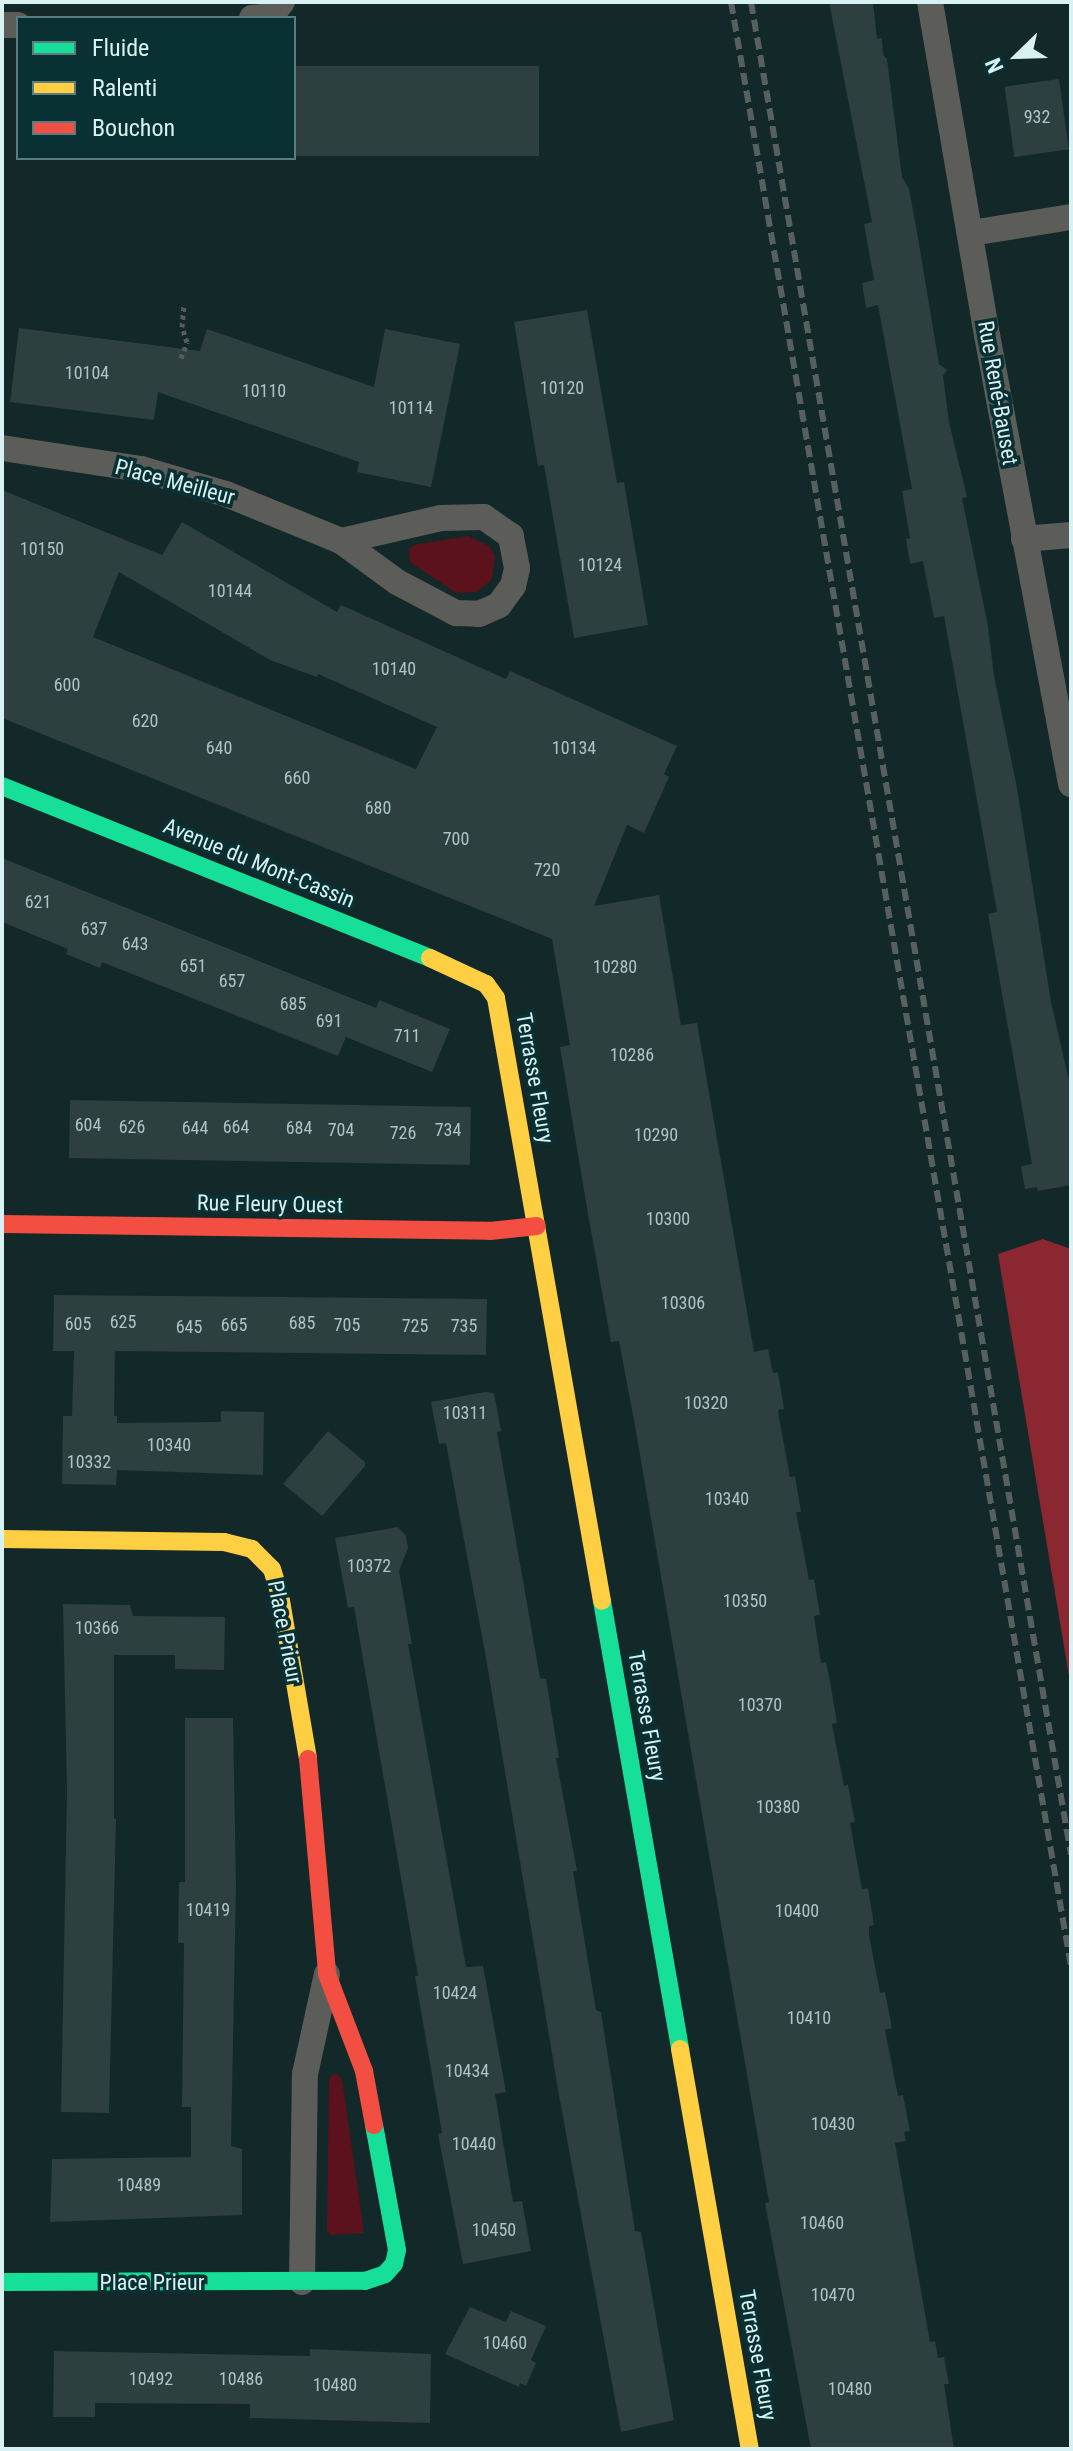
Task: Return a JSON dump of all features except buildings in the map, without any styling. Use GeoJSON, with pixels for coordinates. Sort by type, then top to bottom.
{"type":"FeatureCollection","features":[{"type":"Feature","properties":{"kind":"street","name":"Rue René-Bauset"},"geometry":{"type":"LineString","coordinates":[[930,2],[1024,539],[1071,784]]}},
{"type":"Feature","properties":{"kind":"street"},"geometry":{"type":"LineString","coordinates":[[971,233],[1071,217]]}},
{"type":"Feature","properties":{"kind":"street","name":"Place Meilleur"},"geometry":{"type":"LineString","coordinates":[[2,448],[43,452],[172,477],[247,502],[341,541],[432,603],[464,615],[479,614],[499,605],[513,586],[517,568],[511,536],[484,517],[441,518],[341,541]]}},
{"type":"Feature","properties":{"kind":"street"},"geometry":{"type":"LineString","coordinates":[[1024,539],[1071,535]]}},
{"type":"Feature","properties":{"kind":"street","name":"Avenue du Mont-Cassin"},"geometry":{"type":"LineString","coordinates":[[2,786],[457,969],[480,980],[493,993]]}},
{"type":"Feature","properties":{"kind":"street","name":"Terrasse Fleury"},"geometry":{"type":"LineString","coordinates":[[493,993],[502,1025],[750,2449]]}},
{"type":"Feature","properties":{"kind":"street","name":"Rue Fleury Ouest"},"geometry":{"type":"LineString","coordinates":[[2,1224],[490,1231],[537,1226]]}},
{"type":"Feature","properties":{"kind":"street","name":"Place Prieur"},"geometry":{"type":"LineString","coordinates":[[2,1539],[224,1542],[252,1549],[267,1562],[279,1588],[310,1772],[327,1974],[364,2071],[397,2250],[394,2264],[379,2278],[302,2282],[2,2282]]}},
{"type":"Feature","properties":{"kind":"street","name":"Place Prieur"},"geometry":{"type":"LineString","coordinates":[[302,2282],[305,2074],[327,1974]]}},
{"type":"Feature","properties":{"kind":"path"},"geometry":{"type":"LineString","coordinates":[[181,358],[187,342],[182,327],[184,306]]}},
{"type":"Feature","properties":{"kind":"shaded area"},"geometry":{"type":"Polygon","coordinates":[[[468,536],[489,546],[495,556],[492,579],[477,592],[456,593],[410,562],[409,549],[414,545],[468,536]]]}},
{"type":"Feature","properties":{"kind":"shaded area"},"geometry":{"type":"Polygon","coordinates":[[[1043,1239],[1071,1249],[1071,1688],[998,1254],[1043,1239]]]}},
{"type":"Feature","properties":{"kind":"shaded area"},"geometry":{"type":"Polygon","coordinates":[[[334,2073],[340,2076],[343,2086],[364,2233],[330,2235],[327,2231],[329,2079],[334,2073]]]}},
{"type":"Feature","properties":{"kind":"railway"},"geometry":{"type":"LineString","coordinates":[[731,2],[1071,1966]]}},
{"type":"Feature","properties":{"kind":"railway"},"geometry":{"type":"LineString","coordinates":[[751,2],[1071,1855]]}},
{"type":"Feature","properties":{"kind":"traffic: fast"},"geometry":{"type":"LineString","coordinates":[[2,786],[430,958]]}},
{"type":"Feature","properties":{"kind":"traffic: fast"},"geometry":{"type":"LineString","coordinates":[[602,1601],[680,2049]]}},
{"type":"Feature","properties":{"kind":"traffic: fast"},"geometry":{"type":"LineString","coordinates":[[2,2282],[365,2281],[385,2274],[394,2264],[397,2250],[374,2125]]}},
{"type":"Feature","properties":{"kind":"traffic: slow"},"geometry":{"type":"LineString","coordinates":[[430,958],[486,984],[496,998],[602,1601]]}},
{"type":"Feature","properties":{"kind":"traffic: slow"},"geometry":{"type":"LineString","coordinates":[[2,1539],[224,1542],[252,1549],[272,1569],[280,1595],[308,1759]]}},
{"type":"Feature","properties":{"kind":"traffic: slow"},"geometry":{"type":"LineString","coordinates":[[680,2049],[750,2449]]}},
{"type":"Feature","properties":{"kind":"traffic: jam"},"geometry":{"type":"LineString","coordinates":[[2,1224],[490,1231],[537,1226]]}},
{"type":"Feature","properties":{"kind":"traffic: jam"},"geometry":{"type":"LineString","coordinates":[[308,1759],[327,1974],[364,2071],[374,2125]]}}]}
